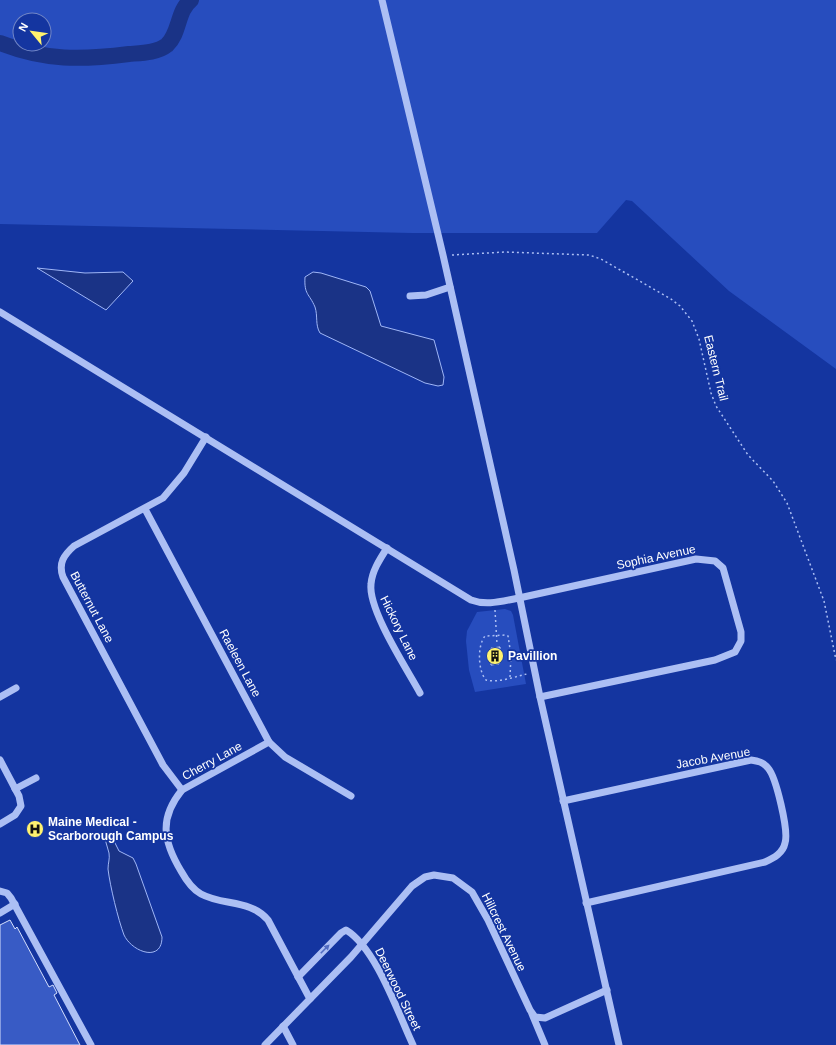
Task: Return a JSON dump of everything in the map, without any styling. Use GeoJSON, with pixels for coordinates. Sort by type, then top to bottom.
{"type":"FeatureCollection","features":[{"type":"Feature","properties":{"kind":"street"},"geometry":{"type":"LineString","coordinates":[[382,0],[443,255],[519,598],[534,673],[619,1045]]}},
{"type":"Feature","properties":{"kind":"street"},"geometry":{"type":"LineString","coordinates":[[410,296],[426,295],[450,288]]}},
{"type":"Feature","properties":{"kind":"street","name":"Sophia Avenue"},"geometry":{"type":"LineString","coordinates":[[0,312],[471,600],[486,604],[494,603],[688,560],[704,558],[715,561],[723,568],[741,632],[739,647],[735,652],[725,658],[540,698]]}},
{"type":"Feature","properties":{"kind":"street","name":"Butternut Lane"},"geometry":{"type":"LineString","coordinates":[[182,790],[163,765],[61,571],[64,557],[74,546],[155,503],[168,492],[184,473],[206,437]]}},
{"type":"Feature","properties":{"kind":"street","name":"Raeleen Lane"},"geometry":{"type":"LineString","coordinates":[[144,508],[269,742],[285,756],[351,796]]}},
{"type":"Feature","properties":{"kind":"street","name":"Hickory Lane"},"geometry":{"type":"LineString","coordinates":[[386,548],[372,576],[370,584],[371,599],[420,693]]}},
{"type":"Feature","properties":{"kind":"street"},"geometry":{"type":"LineString","coordinates":[[0,697],[16,688]]}},
{"type":"Feature","properties":{"kind":"street","name":"Cherry Lane"},"geometry":{"type":"LineString","coordinates":[[269,742],[182,790],[168,813],[165,834],[167,844],[190,886],[201,894],[246,905],[264,915],[310,999]]}},
{"type":"Feature","properties":{"kind":"street"},"geometry":{"type":"LineString","coordinates":[[0,760],[21,803],[19,810],[15,815],[0,824]]}},
{"type":"Feature","properties":{"kind":"street","name":"Jacob Avenue"},"geometry":{"type":"LineString","coordinates":[[563,801],[751,760],[764,764],[771,772],[786,831],[785,844],[783,848],[776,857],[765,862],[586,903]]}},
{"type":"Feature","properties":{"kind":"street"},"geometry":{"type":"LineString","coordinates":[[15,789],[36,778]]}},
{"type":"Feature","properties":{"kind":"street","name":"Hillcrest Avenue"},"geometry":{"type":"LineString","coordinates":[[265,1045],[362,944],[393,905],[415,883],[434,874],[453,878],[465,885],[476,898],[530,1010],[545,1045]]}},
{"type":"Feature","properties":{"kind":"street"},"geometry":{"type":"LineString","coordinates":[[0,891],[7,893],[15,904],[91,1045]]}},
{"type":"Feature","properties":{"kind":"street"},"geometry":{"type":"LineString","coordinates":[[0,913],[15,904]]}},
{"type":"Feature","properties":{"kind":"street","name":"Deerwood Street"},"geometry":{"type":"LineString","coordinates":[[298,977],[344,930],[349,932],[362,944],[374,961],[413,1045]]}},
{"type":"Feature","properties":{"kind":"street"},"geometry":{"type":"LineString","coordinates":[[530,1010],[535,1017],[545,1018],[607,990]]}},
{"type":"Feature","properties":{"kind":"street"},"geometry":{"type":"LineString","coordinates":[[284,1026],[293,1045]]}},
{"type":"Feature","properties":{"kind":"path","name":"Eastern Trail"},"geometry":{"type":"LineString","coordinates":[[443,255],[505,252],[588,255],[601,259],[655,289],[680,306],[689,316],[698,334],[711,393],[716,406],[742,447],[776,486],[787,503],[824,601],[836,660]]}},
{"type":"Feature","properties":{"kind":"path"},"geometry":{"type":"LineString","coordinates":[[494,603],[497,644]]}},
{"type":"Feature","properties":{"kind":"path"},"geometry":{"type":"LineString","coordinates":[[510,677],[510,639],[506,635],[496,635],[483,638],[480,655],[482,673],[486,680],[491,681],[534,673]]}},
{"type":"Feature","properties":{"kind":"shaded area"},"geometry":{"type":"Polygon","coordinates":[[[0,0],[836,0],[836,369],[729,291],[632,201],[626,200],[597,233],[412,233],[0,224],[0,0]]]}},
{"type":"Feature","properties":{"kind":"shaded area"},"geometry":{"type":"Polygon","coordinates":[[[37,268],[85,273],[123,272],[133,281],[106,310],[37,268]]]}},
{"type":"Feature","properties":{"kind":"shaded area"},"geometry":{"type":"Polygon","coordinates":[[[313,272],[321,273],[366,287],[370,291],[381,326],[434,340],[444,377],[443,385],[438,386],[425,383],[320,333],[315,307],[307,294],[305,287],[305,277],[313,272]]]}},
{"type":"Feature","properties":{"kind":"shaded area"},"geometry":{"type":"Polygon","coordinates":[[[505,609],[511,611],[513,615],[526,684],[475,692],[469,670],[466,641],[467,631],[477,612],[505,609]]]}},
{"type":"Feature","properties":{"kind":"shaded area"},"geometry":{"type":"Polygon","coordinates":[[[107,835],[112,837],[119,851],[133,858],[136,864],[162,937],[161,945],[157,950],[146,952],[140,950],[133,946],[124,935],[112,893],[109,876],[109,851],[105,839],[107,835]]]}},
{"type":"Feature","properties":{"kind":"building","name":"Pavillion"},"geometry":{"type":"Polygon","coordinates":[[[500,647],[499,664],[491,665],[491,648],[500,647]]]}},
{"type":"Feature","properties":{"kind":"building"},"geometry":{"type":"Polygon","coordinates":[[[10,920],[15,929],[17,927],[49,987],[53,985],[57,993],[54,995],[80,1045],[0,1045],[0,925],[10,920]]]}},
{"type":"Feature","properties":{"kind":"waterway"},"geometry":{"type":"LineString","coordinates":[[0,43],[33,53],[64,58],[144,53],[159,50],[167,45],[171,40],[183,10],[191,0]]}},
{"type":"Feature","properties":{"kind":"place","name":"Pavillion"},"geometry":{"type":"Point","coordinates":[495,656]}},
{"type":"Feature","properties":{"kind":"place","name":"Maine Medical - Scarborough Campus"},"geometry":{"type":"Point","coordinates":[35,829]}}]}
